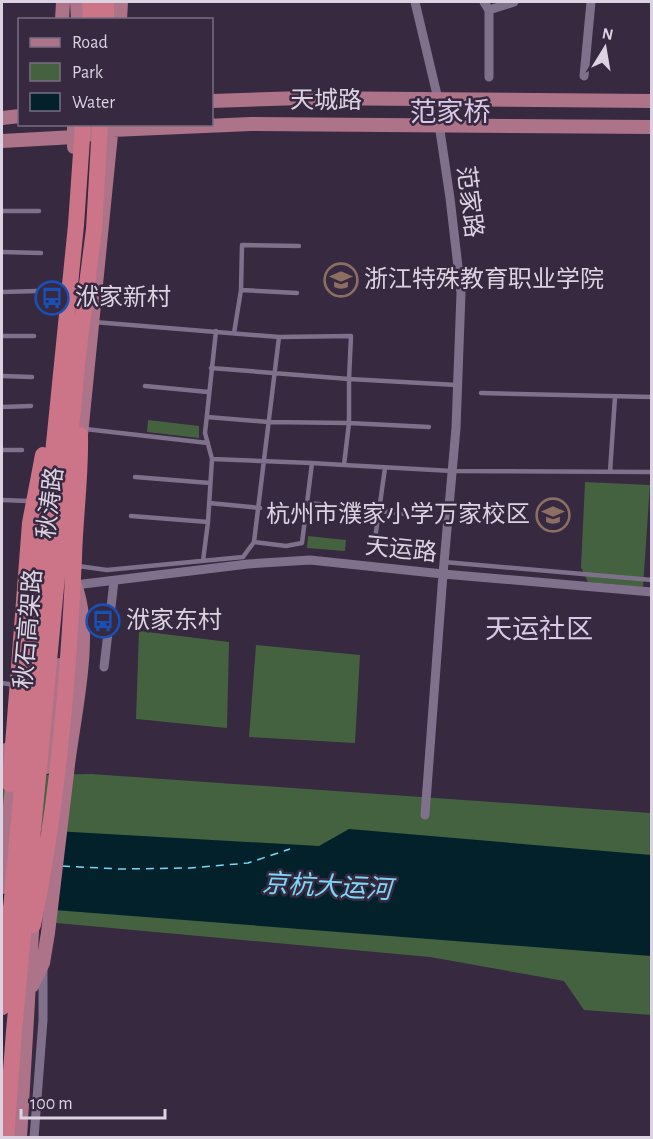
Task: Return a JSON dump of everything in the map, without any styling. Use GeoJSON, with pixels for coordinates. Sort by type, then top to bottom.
{"type":"FeatureCollection","features":[{"type":"Feature","properties":{"kind":"highway"},"geometry":{"type":"LineString","coordinates":[[90,2],[91,18]]}},
{"type":"Feature","properties":{"kind":"highway"},"geometry":{"type":"LineString","coordinates":[[106,2],[106,18]]}},
{"type":"Feature","properties":{"kind":"highway","name":"秋石高架路"},"geometry":{"type":"LineString","coordinates":[[2,1007],[70,354],[94,229],[108,126]]}},
{"type":"Feature","properties":{"kind":"highway","name":"秋石高架路"},"geometry":{"type":"LineString","coordinates":[[6,1137],[70,354],[76,225],[77,128]]}},
{"type":"Feature","properties":{"kind":"highway"},"geometry":{"type":"LineString","coordinates":[[8,822],[30,523],[70,354]]}},
{"type":"Feature","properties":{"kind":"highway"},"geometry":{"type":"LineString","coordinates":[[32,932],[50,823],[69,664],[80,457],[70,354]]}},
{"type":"Feature","properties":{"kind":"main road"},"geometry":{"type":"LineString","coordinates":[[62,18],[63,2]]}},
{"type":"Feature","properties":{"kind":"main road"},"geometry":{"type":"LineString","coordinates":[[77,2],[78,18]]}},
{"type":"Feature","properties":{"kind":"main road"},"geometry":{"type":"LineString","coordinates":[[120,2],[120,18]]}},
{"type":"Feature","properties":{"kind":"main road","name":"天城路"},"geometry":{"type":"LineString","coordinates":[[213,101],[302,98],[651,101]]}},
{"type":"Feature","properties":{"kind":"main road"},"geometry":{"type":"LineString","coordinates":[[2,118],[18,116]]}},
{"type":"Feature","properties":{"kind":"main road","name":"天城路"},"geometry":{"type":"LineString","coordinates":[[213,125],[651,126]]}},
{"type":"Feature","properties":{"kind":"main road","name":"天城路"},"geometry":{"type":"LineString","coordinates":[[2,141],[77,128],[108,126]]}},
{"type":"Feature","properties":{"kind":"main road","name":"秋涛路"},"geometry":{"type":"LineString","coordinates":[[37,959],[32,932],[45,782],[60,668],[67,564],[94,322],[108,126]]}},
{"type":"Feature","properties":{"kind":"main road","name":"秋涛路"},"geometry":{"type":"LineString","coordinates":[[7,774],[25,677],[32,579],[77,128]]}},
{"type":"Feature","properties":{"kind":"main road"},"geometry":{"type":"LineString","coordinates":[[20,1137],[28,996],[37,959],[45,948],[83,635],[79,595],[67,564]]}},
{"type":"Feature","properties":{"kind":"main road"},"geometry":{"type":"LineString","coordinates":[[2,887],[8,822],[8,684],[17,653],[32,579]]}},
{"type":"Feature","properties":{"kind":"street"},"geometry":{"type":"LineString","coordinates":[[415,2],[438,99]]}},
{"type":"Feature","properties":{"kind":"street"},"geometry":{"type":"LineString","coordinates":[[489,77],[486,6],[514,2]]}},
{"type":"Feature","properties":{"kind":"street"},"geometry":{"type":"LineString","coordinates":[[584,76],[591,2]]}},
{"type":"Feature","properties":{"kind":"street","name":"范家路"},"geometry":{"type":"LineString","coordinates":[[425,814],[456,428],[460,292],[439,124]]}},
{"type":"Feature","properties":{"kind":"street","name":"天运路"},"geometry":{"type":"LineString","coordinates":[[75,585],[248,564],[310,560],[651,592]]}},
{"type":"Feature","properties":{"kind":"street"},"geometry":{"type":"LineString","coordinates":[[104,667],[114,581]]}},
{"type":"Feature","properties":{"kind":"street"},"geometry":{"type":"LineString","coordinates":[[34,1137],[43,1020],[37,959]]}},
{"type":"Feature","properties":{"kind":"street"},"geometry":{"type":"LineString","coordinates":[[25,1137],[34,1114]]}},
{"type":"Feature","properties":{"kind":"lane"},"geometry":{"type":"LineString","coordinates":[[2,211],[39,211]]}},
{"type":"Feature","properties":{"kind":"lane"},"geometry":{"type":"LineString","coordinates":[[234,333],[241,290],[242,245],[299,246]]}},
{"type":"Feature","properties":{"kind":"lane"},"geometry":{"type":"LineString","coordinates":[[2,252],[41,253]]}},
{"type":"Feature","properties":{"kind":"lane"},"geometry":{"type":"LineString","coordinates":[[241,290],[297,292]]}},
{"type":"Feature","properties":{"kind":"lane"},"geometry":{"type":"LineString","coordinates":[[2,292],[37,291]]}},
{"type":"Feature","properties":{"kind":"lane"},"geometry":{"type":"LineString","coordinates":[[94,322],[279,337],[351,336],[349,423],[344,465]]}},
{"type":"Feature","properties":{"kind":"lane"},"geometry":{"type":"LineString","coordinates":[[203,561],[212,459],[206,433],[208,392],[216,331]]}},
{"type":"Feature","properties":{"kind":"lane"},"geometry":{"type":"LineString","coordinates":[[2,336],[34,336]]}},
{"type":"Feature","properties":{"kind":"lane"},"geometry":{"type":"LineString","coordinates":[[67,564],[107,570],[243,557],[254,542],[260,508],[263,462],[279,337]]}},
{"type":"Feature","properties":{"kind":"lane"},"geometry":{"type":"LineString","coordinates":[[211,368],[274,375],[457,385]]}},
{"type":"Feature","properties":{"kind":"lane"},"geometry":{"type":"LineString","coordinates":[[2,376],[32,377]]}},
{"type":"Feature","properties":{"kind":"lane"},"geometry":{"type":"LineString","coordinates":[[145,386],[208,392]]}},
{"type":"Feature","properties":{"kind":"lane"},"geometry":{"type":"LineString","coordinates":[[481,393],[651,397]]}},
{"type":"Feature","properties":{"kind":"lane"},"geometry":{"type":"LineString","coordinates":[[610,472],[615,397]]}},
{"type":"Feature","properties":{"kind":"lane"},"geometry":{"type":"LineString","coordinates":[[2,407],[31,406]]}},
{"type":"Feature","properties":{"kind":"lane"},"geometry":{"type":"LineString","coordinates":[[207,417],[268,422],[429,427]]}},
{"type":"Feature","properties":{"kind":"lane"},"geometry":{"type":"LineString","coordinates":[[82,429],[208,443]]}},
{"type":"Feature","properties":{"kind":"lane"},"geometry":{"type":"LineString","coordinates":[[2,450],[22,450]]}},
{"type":"Feature","properties":{"kind":"lane"},"geometry":{"type":"LineString","coordinates":[[212,459],[452,471],[651,472]]}},
{"type":"Feature","properties":{"kind":"lane"},"geometry":{"type":"LineString","coordinates":[[254,542],[286,546],[302,543],[309,503],[312,463]]}},
{"type":"Feature","properties":{"kind":"lane"},"geometry":{"type":"LineString","coordinates":[[375,539],[385,468]]}},
{"type":"Feature","properties":{"kind":"lane"},"geometry":{"type":"LineString","coordinates":[[135,477],[210,483]]}},
{"type":"Feature","properties":{"kind":"lane"},"geometry":{"type":"LineString","coordinates":[[2,500],[41,501]]}},
{"type":"Feature","properties":{"kind":"lane"},"geometry":{"type":"LineString","coordinates":[[209,503],[260,508]]}},
{"type":"Feature","properties":{"kind":"lane"},"geometry":{"type":"LineString","coordinates":[[309,503],[433,517]]}},
{"type":"Feature","properties":{"kind":"lane"},"geometry":{"type":"LineString","coordinates":[[130,516],[208,522]]}},
{"type":"Feature","properties":{"kind":"lane"},"geometry":{"type":"LineString","coordinates":[[444,562],[651,580]]}},
{"type":"Feature","properties":{"kind":"green space"},"geometry":{"type":"Polygon","coordinates":[[[148,420],[199,426],[199,438],[147,432],[148,420]]]}},
{"type":"Feature","properties":{"kind":"green space"},"geometry":{"type":"Polygon","coordinates":[[[585,482],[650,485],[643,587],[588,582],[581,567],[585,482]]]}},
{"type":"Feature","properties":{"kind":"green space"},"geometry":{"type":"Polygon","coordinates":[[[308,536],[346,540],[345,551],[307,548],[308,536]]]}},
{"type":"Feature","properties":{"kind":"green space"},"geometry":{"type":"Polygon","coordinates":[[[139,631],[229,642],[227,728],[136,719],[139,631]]]}},
{"type":"Feature","properties":{"kind":"green space"},"geometry":{"type":"Polygon","coordinates":[[[256,645],[360,655],[355,743],[249,737],[256,645]]]}},
{"type":"Feature","properties":{"kind":"green space"},"geometry":{"type":"Polygon","coordinates":[[[91,774],[651,813],[651,1015],[584,1010],[564,981],[430,957],[2,918],[2,776],[91,774]]]}},
{"type":"Feature","properties":{"kind":"water","name":"京杭大运河"},"geometry":{"type":"Polygon","coordinates":[[[2,828],[319,846],[349,829],[651,855],[651,956],[2,906],[2,828]]]}},
{"type":"Feature","properties":{"kind":"ferry route"},"geometry":{"type":"LineString","coordinates":[[62,866],[120,869],[190,868],[248,863],[290,849]]}},
{"type":"Feature","properties":{"kind":"place","name":"浙江特殊教育职业学院"},"geometry":{"type":"Point","coordinates":[341,280]}},
{"type":"Feature","properties":{"kind":"place","name":"洑家新村"},"geometry":{"type":"Point","coordinates":[52,298]}},
{"type":"Feature","properties":{"kind":"place","name":"杭州市濮家小学万家校区"},"geometry":{"type":"Point","coordinates":[553,515]}},
{"type":"Feature","properties":{"kind":"place","name":"洑家东村"},"geometry":{"type":"Point","coordinates":[103,621]}},
{"type":"Feature","properties":{"kind":"district","name":"范家桥"},"geometry":{"type":"Point","coordinates":[450,112]}},
{"type":"Feature","properties":{"kind":"district","name":"天运社区"},"geometry":{"type":"Point","coordinates":[539,629]}}]}
